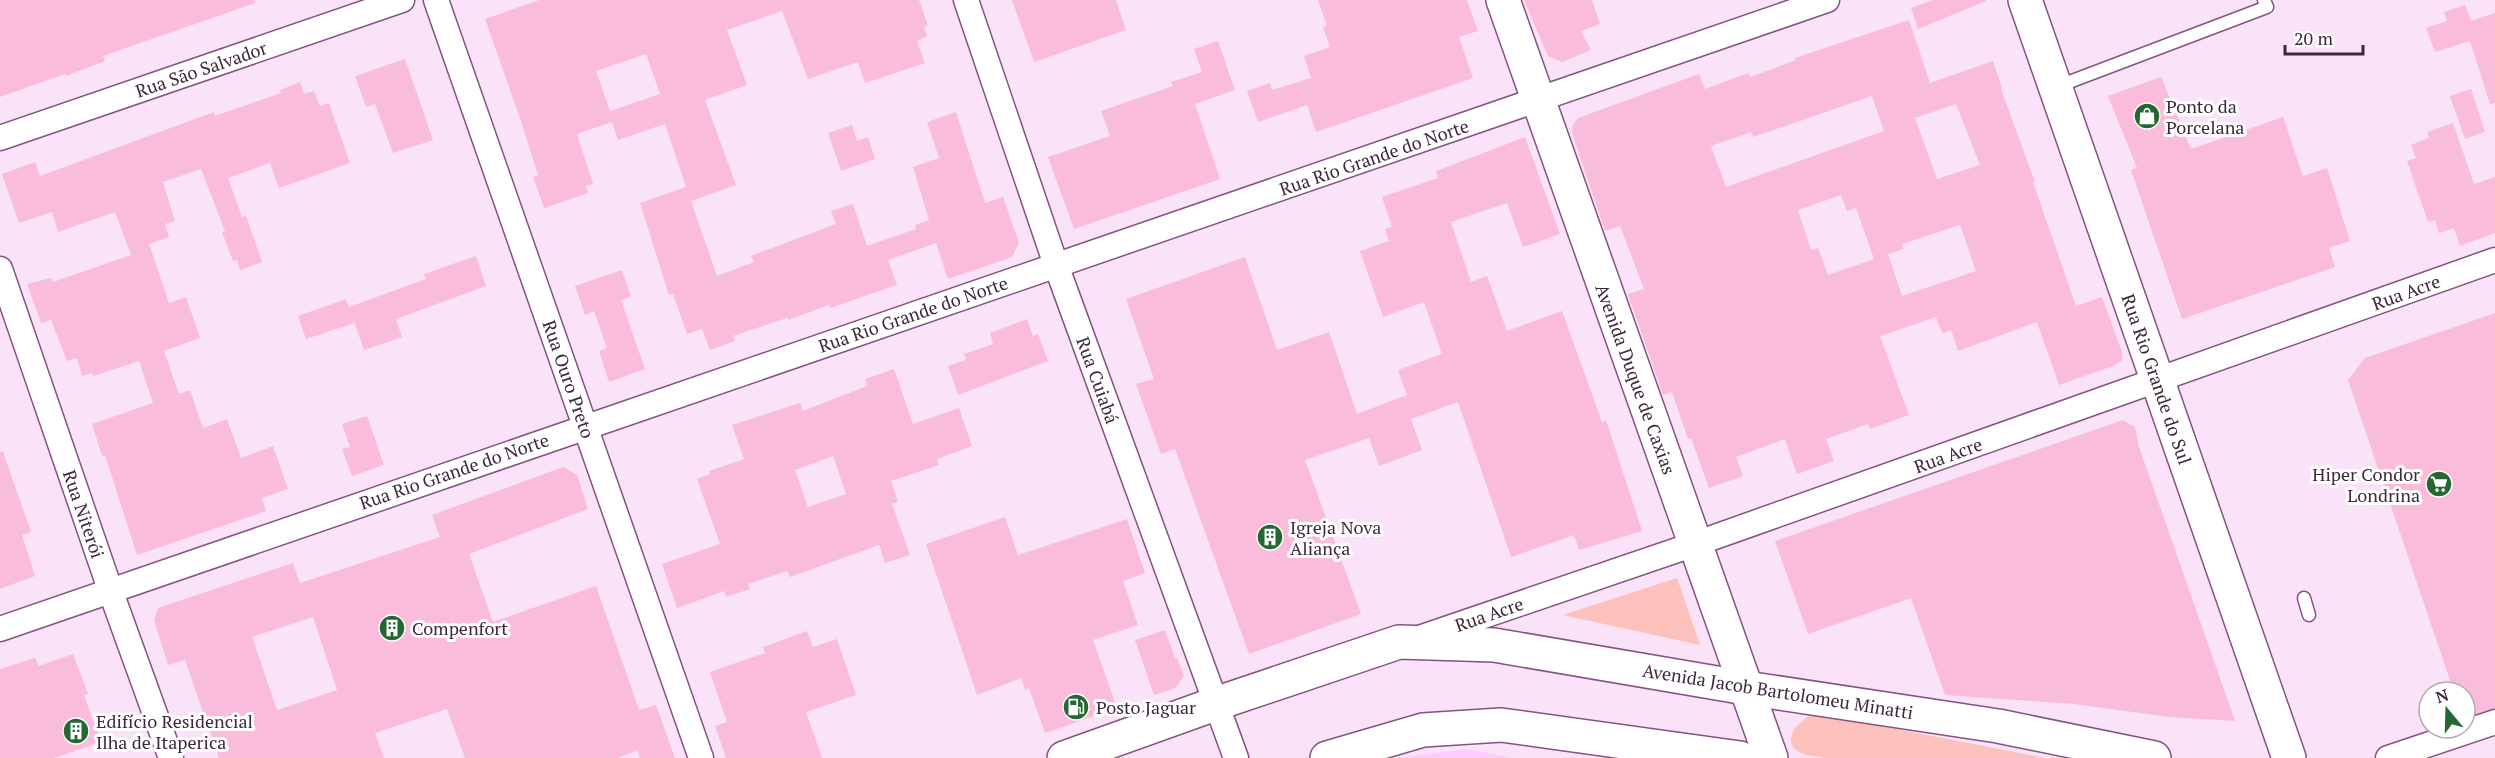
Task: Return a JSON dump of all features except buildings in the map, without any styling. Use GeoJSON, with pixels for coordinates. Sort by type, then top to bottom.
{"type":"FeatureCollection","features":[{"type":"Feature","properties":{"kind":"street","name":"Rua São Salvador"},"geometry":{"type":"LineString","coordinates":[[0,138],[402,0]]}},
{"type":"Feature","properties":{"kind":"street","name":"Rua Ouro Preto"},"geometry":{"type":"LineString","coordinates":[[436,0],[701,758]]}},
{"type":"Feature","properties":{"kind":"street","name":"Rua Cuiabá"},"geometry":{"type":"LineString","coordinates":[[966,0],[1056,265],[1236,758]]}},
{"type":"Feature","properties":{"kind":"street","name":"Avenida Duque de Caxias"},"geometry":{"type":"LineString","coordinates":[[1503,0],[1537,102],[1771,758]]}},
{"type":"Feature","properties":{"kind":"street","name":"Rua Rio Grande do Norte"},"geometry":{"type":"LineString","coordinates":[[0,629],[585,426],[1537,102],[1827,0]]}},
{"type":"Feature","properties":{"kind":"street","name":"Rua Rio Grande do Sul"},"geometry":{"type":"LineString","coordinates":[[2025,0],[2289,758]]}},
{"type":"Feature","properties":{"kind":"street","name":"Rua Acre"},"geometry":{"type":"LineString","coordinates":[[1400,642],[1422,638],[1695,544],[2495,260]]}},
{"type":"Feature","properties":{"kind":"street","name":"Rua Niterói"},"geometry":{"type":"LineString","coordinates":[[0,270],[171,758]]}},
{"type":"Feature","properties":{"kind":"street"},"geometry":{"type":"LineString","coordinates":[[1064,758],[1400,642]]}},
{"type":"Feature","properties":{"kind":"street","name":"Avenida Jacob Bartolomeu Minatti"},"geometry":{"type":"LineString","coordinates":[[1400,642],[1494,645],[1746,688],[1998,726],[2154,758]]}},
{"type":"Feature","properties":{"kind":"street"},"geometry":{"type":"LineString","coordinates":[[2388,758],[2495,722]]}},
{"type":"Feature","properties":{"kind":"street"},"geometry":{"type":"LineString","coordinates":[[1327,758],[1423,730],[1501,725],[1740,758]]}},
{"type":"Feature","properties":{"kind":"lane"},"geometry":{"type":"LineString","coordinates":[[2055,87],[2267,7],[2264,0]]}},
{"type":"Feature","properties":{"kind":"lane"},"geometry":{"type":"LineString","coordinates":[[2304,598],[2309,615]]}},
{"type":"Feature","properties":{"kind":"shaded area"},"geometry":{"type":"Polygon","coordinates":[[[1677,578],[1700,645],[1563,615],[1677,578]]]}},
{"type":"Feature","properties":{"kind":"shaded area"},"geometry":{"type":"Polygon","coordinates":[[[1811,715],[1824,715],[2045,758],[1825,758],[1810,756],[1796,750],[1791,740],[1794,730],[1811,715]]]}},
{"type":"Feature","properties":{"kind":"shaded area"},"geometry":{"type":"Polygon","coordinates":[[[1467,749],[1513,758],[1399,758],[1467,749]]]}},
{"type":"Feature","properties":{"kind":"place","name":"Ponto da Porcelana"},"geometry":{"type":"Point","coordinates":[2147,116]}},
{"type":"Feature","properties":{"kind":"place","name":"Hiper Condor Londrina"},"geometry":{"type":"Point","coordinates":[2439,484]}},
{"type":"Feature","properties":{"kind":"place","name":"Igreja Nova Aliança"},"geometry":{"type":"Point","coordinates":[1270,537]}},
{"type":"Feature","properties":{"kind":"place","name":"Compenfort"},"geometry":{"type":"Point","coordinates":[392,628]}},
{"type":"Feature","properties":{"kind":"place","name":"Posto Jaguar"},"geometry":{"type":"Point","coordinates":[1076,707]}},
{"type":"Feature","properties":{"kind":"place","name":"Edifício Residencial Ilha de Itaperica"},"geometry":{"type":"Point","coordinates":[76,731]}}]}
